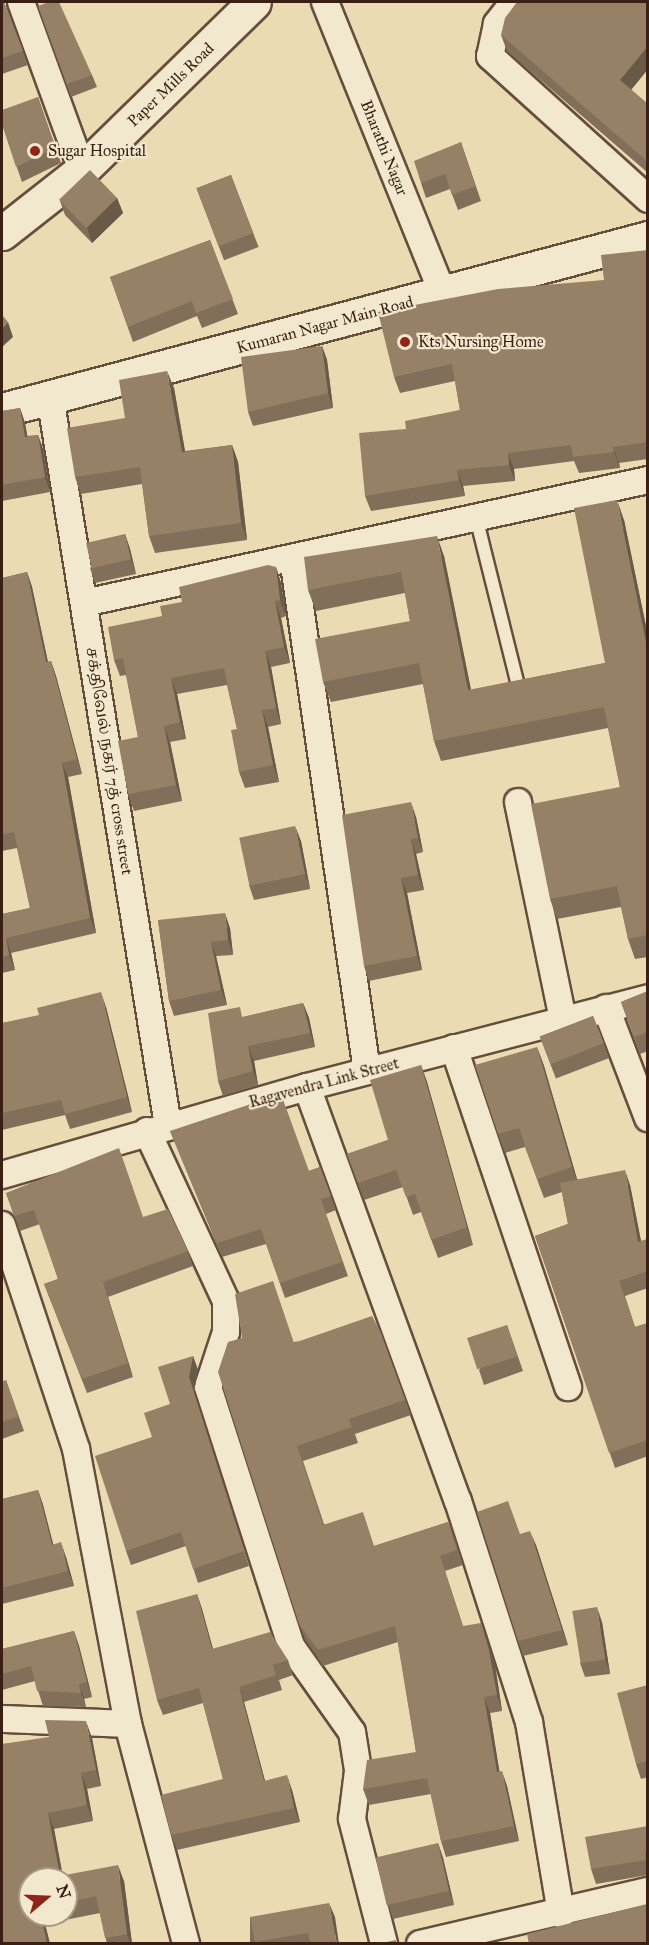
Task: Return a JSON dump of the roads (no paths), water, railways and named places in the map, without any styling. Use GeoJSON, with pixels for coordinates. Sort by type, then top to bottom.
{"type":"FeatureCollection","features":[{"type":"Feature","properties":{"kind":"main road","name":"Paper Mills Road"},"geometry":{"type":"LineString","coordinates":[[2,233],[82,170],[254,2]]}},
{"type":"Feature","properties":{"kind":"main road","name":"Kumaran Nagar Main Road"},"geometry":{"type":"LineString","coordinates":[[2,410],[648,238]]}},
{"type":"Feature","properties":{"kind":"street"},"geometry":{"type":"LineString","coordinates":[[21,2],[82,170]]}},
{"type":"Feature","properties":{"kind":"street","name":"Bharathi Nagar"},"geometry":{"type":"LineString","coordinates":[[325,2],[443,294]]}},
{"type":"Feature","properties":{"kind":"street"},"geometry":{"type":"LineString","coordinates":[[514,2],[497,24],[490,56],[648,199]]}},
{"type":"Feature","properties":{"kind":"street","name":"சக்திவேல் நகர் 7த் cross street"},"geometry":{"type":"LineString","coordinates":[[51,396],[84,603],[157,1128],[226,1301],[226,1332],[208,1387],[291,1646],[352,1732],[358,1771],[352,1819],[384,1944]]}},
{"type":"Feature","properties":{"kind":"street"},"geometry":{"type":"LineString","coordinates":[[84,603],[648,480]]}},
{"type":"Feature","properties":{"kind":"street"},"geometry":{"type":"LineString","coordinates":[[293,558],[367,1071]]}},
{"type":"Feature","properties":{"kind":"street"},"geometry":{"type":"LineString","coordinates":[[518,802],[563,1020]]}},
{"type":"Feature","properties":{"kind":"street","name":"Ragavendra Link Street"},"geometry":{"type":"LineString","coordinates":[[2,1175],[157,1128],[648,998]]}},
{"type":"Feature","properties":{"kind":"street"},"geometry":{"type":"LineString","coordinates":[[606,1008],[648,1118]]}},
{"type":"Feature","properties":{"kind":"street"},"geometry":{"type":"LineString","coordinates":[[454,1048],[568,1387]]}},
{"type":"Feature","properties":{"kind":"street"},"geometry":{"type":"LineString","coordinates":[[307,1087],[458,1501],[529,1722],[561,1914]]}},
{"type":"Feature","properties":{"kind":"street"},"geometry":{"type":"LineString","coordinates":[[2,1225],[76,1449],[128,1724],[186,1944]]}},
{"type":"Feature","properties":{"kind":"street"},"geometry":{"type":"LineString","coordinates":[[2,1719],[128,1724]]}},
{"type":"Feature","properties":{"kind":"street"},"geometry":{"type":"LineString","coordinates":[[420,1944],[519,1934],[561,1914],[648,1891]]}},
{"type":"Feature","properties":{"kind":"lane"},"geometry":{"type":"LineString","coordinates":[[476,517],[520,694]]}},
{"type":"Feature","properties":{"kind":"place","name":"Sugar Hospital"},"geometry":{"type":"Point","coordinates":[35,151]}},
{"type":"Feature","properties":{"kind":"place","name":"Kts Nursing Home"},"geometry":{"type":"Point","coordinates":[405,342]}}]}
